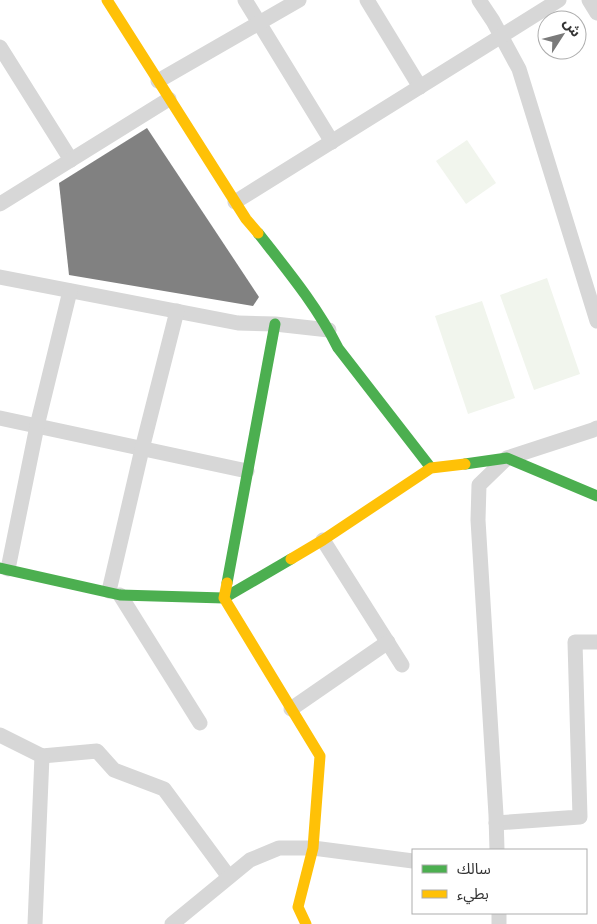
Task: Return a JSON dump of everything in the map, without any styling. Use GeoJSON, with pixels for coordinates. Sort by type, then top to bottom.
{"type":"FeatureCollection","features":[{"type":"Feature","properties":{"kind":"street"},"geometry":{"type":"LineString","coordinates":[[107,0],[246,219],[294,280],[329,330],[338,348],[431,468]]}},
{"type":"Feature","properties":{"kind":"street"},"geometry":{"type":"LineString","coordinates":[[245,0],[332,142]]}},
{"type":"Feature","properties":{"kind":"street"},"geometry":{"type":"LineString","coordinates":[[158,81],[299,0]]}},
{"type":"Feature","properties":{"kind":"street"},"geometry":{"type":"LineString","coordinates":[[367,0],[420,87]]}},
{"type":"Feature","properties":{"kind":"street"},"geometry":{"type":"LineString","coordinates":[[478,0],[520,69],[597,321]]}},
{"type":"Feature","properties":{"kind":"street"},"geometry":{"type":"LineString","coordinates":[[235,202],[560,0]]}},
{"type":"Feature","properties":{"kind":"street"},"geometry":{"type":"LineString","coordinates":[[589,0],[597,13]]}},
{"type":"Feature","properties":{"kind":"street"},"geometry":{"type":"LineString","coordinates":[[0,47],[71,160]]}},
{"type":"Feature","properties":{"kind":"street"},"geometry":{"type":"LineString","coordinates":[[0,204],[169,99]]}},
{"type":"Feature","properties":{"kind":"street"},"geometry":{"type":"LineString","coordinates":[[0,277],[238,323],[275,324],[329,330]]}},
{"type":"Feature","properties":{"kind":"street"},"geometry":{"type":"LineString","coordinates":[[70,291],[4,569],[114,593],[224,598],[323,540],[431,468],[507,458],[597,428]]}},
{"type":"Feature","properties":{"kind":"street"},"geometry":{"type":"LineString","coordinates":[[178,311],[142,449],[114,593],[200,723]]}},
{"type":"Feature","properties":{"kind":"street"},"geometry":{"type":"LineString","coordinates":[[275,324],[224,598],[320,756],[313,848],[298,907],[306,924]]}},
{"type":"Feature","properties":{"kind":"street"},"geometry":{"type":"LineString","coordinates":[[0,418],[247,471]]}},
{"type":"Feature","properties":{"kind":"street"},"geometry":{"type":"LineString","coordinates":[[507,458],[597,496]]}},
{"type":"Feature","properties":{"kind":"street"},"geometry":{"type":"LineString","coordinates":[[497,849],[478,520],[479,485],[507,458]]}},
{"type":"Feature","properties":{"kind":"street"},"geometry":{"type":"LineString","coordinates":[[323,540],[402,664]]}},
{"type":"Feature","properties":{"kind":"street"},"geometry":{"type":"LineString","coordinates":[[291,709],[388,642]]}},
{"type":"Feature","properties":{"kind":"street"},"geometry":{"type":"LineString","coordinates":[[496,823],[580,817],[575,642],[597,642]]}},
{"type":"Feature","properties":{"kind":"street"},"geometry":{"type":"LineString","coordinates":[[0,735],[42,756],[97,751],[114,770],[164,789],[229,877]]}},
{"type":"Feature","properties":{"kind":"street"},"geometry":{"type":"LineString","coordinates":[[35,924],[42,756]]}},
{"type":"Feature","properties":{"kind":"street"},"geometry":{"type":"LineString","coordinates":[[174,924],[250,860],[279,848],[313,848],[412,861]]}},
{"type":"Feature","properties":{"kind":"shaded area"},"geometry":{"type":"Polygon","coordinates":[[[467,140],[496,183],[466,204],[436,161],[467,140]]]}},
{"type":"Feature","properties":{"kind":"shaded area"},"geometry":{"type":"Polygon","coordinates":[[[547,278],[580,374],[534,390],[500,295],[547,278]]]}},
{"type":"Feature","properties":{"kind":"shaded area"},"geometry":{"type":"Polygon","coordinates":[[[482,301],[515,398],[468,414],[435,316],[482,301]]]}},
{"type":"Feature","properties":{"kind":"building"},"geometry":{"type":"Polygon","coordinates":[[[147,128],[259,297],[253,306],[69,275],[59,183],[147,128]]]}},
{"type":"Feature","properties":{"kind":"traffic: fast"},"geometry":{"type":"LineString","coordinates":[[258,233],[311,303],[338,348],[431,468]]}},
{"type":"Feature","properties":{"kind":"traffic: fast"},"geometry":{"type":"LineString","coordinates":[[227,583],[275,324]]}},
{"type":"Feature","properties":{"kind":"traffic: fast"},"geometry":{"type":"LineString","coordinates":[[465,464],[507,458],[597,496]]}},
{"type":"Feature","properties":{"kind":"traffic: fast"},"geometry":{"type":"LineString","coordinates":[[0,568],[120,595],[224,598],[291,559]]}},
{"type":"Feature","properties":{"kind":"traffic: slow"},"geometry":{"type":"LineString","coordinates":[[107,0],[246,219],[258,233]]}},
{"type":"Feature","properties":{"kind":"traffic: slow"},"geometry":{"type":"LineString","coordinates":[[291,559],[323,540],[431,468],[465,464]]}},
{"type":"Feature","properties":{"kind":"traffic: slow"},"geometry":{"type":"LineString","coordinates":[[227,583],[224,598],[320,756],[313,848],[298,907],[306,924]]}}]}
